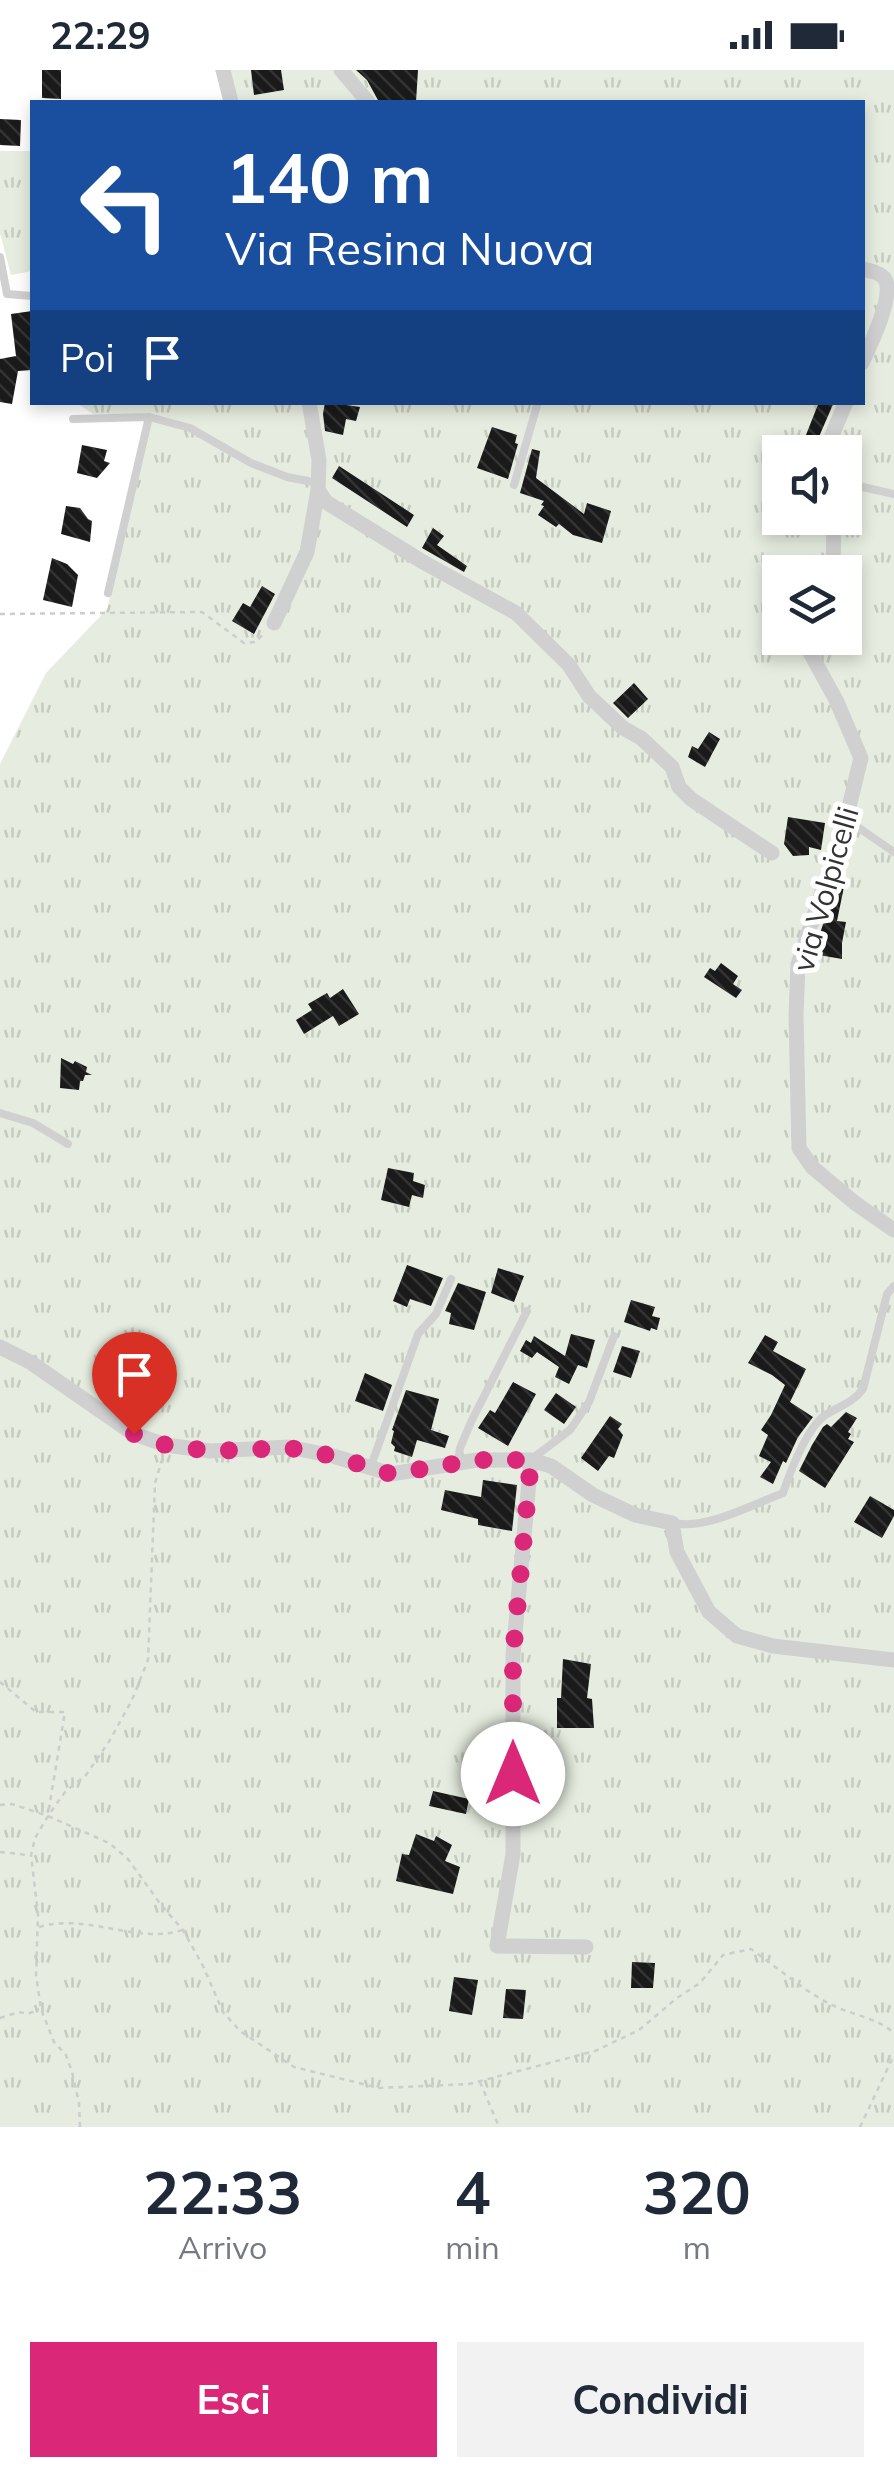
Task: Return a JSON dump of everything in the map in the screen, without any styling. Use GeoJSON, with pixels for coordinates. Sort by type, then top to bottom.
{"type":"FeatureCollection","features":[{"type":"Feature","properties":{"kind":"street"},"geometry":{"type":"LineString","coordinates":[[223,70],[230,100]]}},
{"type":"Feature","properties":{"kind":"street"},"geometry":{"type":"LineString","coordinates":[[341,70],[366,100]]}},
{"type":"Feature","properties":{"kind":"street"},"geometry":{"type":"LineString","coordinates":[[865,270],[880,274],[888,282],[890,298],[865,356]]}},
{"type":"Feature","properties":{"kind":"street"},"geometry":{"type":"LineString","coordinates":[[274,622],[307,552],[321,492],[310,405]]}},
{"type":"Feature","properties":{"kind":"street"},"geometry":{"type":"LineString","coordinates":[[832,435],[845,405]]}},
{"type":"Feature","properties":{"kind":"street"},"geometry":{"type":"LineString","coordinates":[[321,492],[423,562],[516,614],[569,666],[589,696],[672,767],[680,788],[691,799],[772,852]]}},
{"type":"Feature","properties":{"kind":"street","name":"via Volpicelli"},"geometry":{"type":"LineString","coordinates":[[811,655],[861,758],[846,819],[798,964],[799,1148],[812,1168],[894,1230]]}},
{"type":"Feature","properties":{"kind":"street"},"geometry":{"type":"LineString","coordinates":[[0,1347],[30,1362],[134,1434],[166,1445],[210,1451],[290,1448],[391,1474],[477,1460],[531,1460],[551,1466],[592,1495],[635,1515],[672,1523],[676,1552],[709,1612],[737,1636],[774,1646],[894,1660]]}},
{"type":"Feature","properties":{"kind":"street"},"geometry":{"type":"LineString","coordinates":[[531,1460],[513,1655],[514,1854],[497,1946],[586,1947]]}},
{"type":"Feature","properties":{"kind":"lane"},"geometry":{"type":"LineString","coordinates":[[0,257],[8,294],[30,296]]}},
{"type":"Feature","properties":{"kind":"lane"},"geometry":{"type":"LineString","coordinates":[[514,485],[537,405]]}},
{"type":"Feature","properties":{"kind":"lane"},"geometry":{"type":"LineString","coordinates":[[108,593],[148,417]]}},
{"type":"Feature","properties":{"kind":"lane"},"geometry":{"type":"LineString","coordinates":[[73,419],[148,417],[190,428],[251,464],[321,492]]}},
{"type":"Feature","properties":{"kind":"lane"},"geometry":{"type":"LineString","coordinates":[[862,487],[894,494]]}},
{"type":"Feature","properties":{"kind":"lane"},"geometry":{"type":"LineString","coordinates":[[846,819],[894,852]]}},
{"type":"Feature","properties":{"kind":"lane"},"geometry":{"type":"LineString","coordinates":[[0,1112],[33,1122],[68,1144]]}},
{"type":"Feature","properties":{"kind":"lane"},"geometry":{"type":"LineString","coordinates":[[370,1468],[418,1334],[436,1314],[451,1279]]}},
{"type":"Feature","properties":{"kind":"lane"},"geometry":{"type":"LineString","coordinates":[[672,1523],[687,1526],[708,1521],[782,1493],[794,1460],[820,1418],[857,1397],[863,1389],[887,1294],[894,1286]]}},
{"type":"Feature","properties":{"kind":"lane"},"geometry":{"type":"LineString","coordinates":[[458,1464],[470,1422],[527,1311]]}},
{"type":"Feature","properties":{"kind":"lane"},"geometry":{"type":"LineString","coordinates":[[531,1460],[570,1430],[589,1402],[614,1336]]}},
{"type":"Feature","properties":{"kind":"path"},"geometry":{"type":"LineString","coordinates":[[0,614],[202,612],[244,644],[256,642],[274,622]]}},
{"type":"Feature","properties":{"kind":"path"},"geometry":{"type":"LineString","coordinates":[[80,2127],[80,2103],[72,2072],[41,2009],[31,1855],[35,1838],[48,1816],[65,1792],[86,1775],[110,1740],[148,1660],[155,1483],[166,1445]]}},
{"type":"Feature","properties":{"kind":"path"},"geometry":{"type":"LineString","coordinates":[[0,1682],[36,1712],[65,1712],[48,1816]]}},
{"type":"Feature","properties":{"kind":"path"},"geometry":{"type":"LineString","coordinates":[[0,1805],[12,1804],[48,1816],[109,1842],[183,1930],[223,2012],[240,2031],[294,2067],[379,2088],[479,2081],[563,2060],[618,2042],[639,2030],[700,1983],[723,1955],[752,1949],[811,1994],[894,2033]]}},
{"type":"Feature","properties":{"kind":"path"},"geometry":{"type":"LineString","coordinates":[[0,1852],[31,1855]]}},
{"type":"Feature","properties":{"kind":"path"},"geometry":{"type":"LineString","coordinates":[[37,1928],[70,1922],[160,1934],[183,1930]]}},
{"type":"Feature","properties":{"kind":"path"},"geometry":{"type":"LineString","coordinates":[[0,2018],[41,2009]]}},
{"type":"Feature","properties":{"kind":"path"},"geometry":{"type":"LineString","coordinates":[[860,2127],[894,2055]]}},
{"type":"Feature","properties":{"kind":"path"},"geometry":{"type":"LineString","coordinates":[[479,2081],[499,2127]]}},
{"type":"Feature","properties":{"kind":"green space"},"geometry":{"type":"Polygon","coordinates":[[[215,70],[894,70],[894,2127],[0,2127],[0,764],[46,673],[107,609],[153,415],[93,414],[80,405],[865,405],[865,100],[225,100],[215,70]]]}},
{"type":"Feature","properties":{"kind":"green space"},"geometry":{"type":"Polygon","coordinates":[[[0,151],[30,151],[30,271],[11,275],[0,233],[0,151]]]}},
{"type":"Feature","properties":{"kind":"building"},"geometry":{"type":"Polygon","coordinates":[[[42,70],[61,70],[61,99],[42,98],[42,70]]]}},
{"type":"Feature","properties":{"kind":"building"},"geometry":{"type":"Polygon","coordinates":[[[251,70],[281,70],[284,90],[254,95],[251,70]]]}},
{"type":"Feature","properties":{"kind":"building"},"geometry":{"type":"Polygon","coordinates":[[[356,70],[418,70],[416,100],[378,100],[356,70]]]}},
{"type":"Feature","properties":{"kind":"building"},"geometry":{"type":"Polygon","coordinates":[[[0,119],[21,120],[20,146],[0,145],[0,119]]]}},
{"type":"Feature","properties":{"kind":"building"},"geometry":{"type":"Polygon","coordinates":[[[30,311],[30,370],[18,371],[12,404],[0,402],[0,359],[16,356],[11,314],[30,311]]]}},
{"type":"Feature","properties":{"kind":"building"},"geometry":{"type":"Polygon","coordinates":[[[324,405],[360,407],[356,421],[346,419],[343,435],[325,431],[324,405]]]}},
{"type":"Feature","properties":{"kind":"building"},"geometry":{"type":"Polygon","coordinates":[[[818,405],[833,405],[820,435],[806,435],[818,405]]]}},
{"type":"Feature","properties":{"kind":"building"},"geometry":{"type":"Polygon","coordinates":[[[492,427],[517,435],[508,479],[477,468],[492,427]]]}},
{"type":"Feature","properties":{"kind":"building"},"geometry":{"type":"Polygon","coordinates":[[[82,445],[107,450],[104,461],[110,463],[97,478],[77,473],[82,445]]]}},
{"type":"Feature","properties":{"kind":"building"},"geometry":{"type":"Polygon","coordinates":[[[532,449],[540,451],[536,478],[584,514],[587,503],[611,511],[602,543],[573,535],[559,524],[556,527],[538,515],[544,501],[520,493],[532,449]]]}},
{"type":"Feature","properties":{"kind":"building"},"geometry":{"type":"Polygon","coordinates":[[[339,466],[414,515],[407,527],[332,478],[339,466]]]}},
{"type":"Feature","properties":{"kind":"building"},"geometry":{"type":"Polygon","coordinates":[[[66,506],[80,508],[92,521],[90,542],[61,534],[66,506]]]}},
{"type":"Feature","properties":{"kind":"building"},"geometry":{"type":"Polygon","coordinates":[[[433,528],[444,536],[437,545],[467,566],[464,572],[422,548],[433,528]]]}},
{"type":"Feature","properties":{"kind":"building"},"geometry":{"type":"Polygon","coordinates":[[[52,558],[67,564],[78,575],[72,607],[43,600],[52,558]]]}},
{"type":"Feature","properties":{"kind":"building"},"geometry":{"type":"Polygon","coordinates":[[[262,586],[275,594],[254,634],[232,621],[243,603],[250,607],[262,586]]]}},
{"type":"Feature","properties":{"kind":"building"},"geometry":{"type":"Polygon","coordinates":[[[634,683],[648,699],[628,718],[613,703],[634,683]]]}},
{"type":"Feature","properties":{"kind":"building"},"geometry":{"type":"Polygon","coordinates":[[[709,732],[720,739],[705,767],[688,757],[692,746],[698,749],[709,732]]]}},
{"type":"Feature","properties":{"kind":"building"},"geometry":{"type":"Polygon","coordinates":[[[788,817],[825,823],[821,850],[809,847],[809,855],[793,856],[784,844],[788,817]]]}},
{"type":"Feature","properties":{"kind":"building"},"geometry":{"type":"Polygon","coordinates":[[[838,880],[845,882],[837,921],[846,922],[842,959],[813,954],[838,880]]]}},
{"type":"Feature","properties":{"kind":"building"},"geometry":{"type":"Polygon","coordinates":[[[721,963],[738,976],[733,984],[742,990],[736,998],[704,977],[710,968],[715,971],[721,963]]]}},
{"type":"Feature","properties":{"kind":"building"},"geometry":{"type":"Polygon","coordinates":[[[343,989],[359,1014],[339,1026],[333,1016],[304,1034],[296,1020],[312,1010],[308,1004],[327,993],[330,998],[343,989]]]}},
{"type":"Feature","properties":{"kind":"building"},"geometry":{"type":"Polygon","coordinates":[[[61,1058],[87,1067],[86,1072],[92,1075],[85,1075],[79,1090],[60,1088],[61,1058]]]}},
{"type":"Feature","properties":{"kind":"building"},"geometry":{"type":"Polygon","coordinates":[[[388,1168],[414,1173],[413,1181],[425,1185],[423,1198],[412,1195],[409,1207],[381,1200],[388,1168]]]}},
{"type":"Feature","properties":{"kind":"building"},"geometry":{"type":"Polygon","coordinates":[[[407,1265],[443,1278],[431,1306],[410,1299],[407,1307],[393,1301],[407,1265]]]}},
{"type":"Feature","properties":{"kind":"building"},"geometry":{"type":"Polygon","coordinates":[[[498,1268],[524,1276],[514,1302],[491,1293],[498,1268]]]}},
{"type":"Feature","properties":{"kind":"building"},"geometry":{"type":"Polygon","coordinates":[[[458,1283],[486,1292],[474,1330],[449,1324],[451,1313],[445,1311],[458,1283]]]}},
{"type":"Feature","properties":{"kind":"building"},"geometry":{"type":"Polygon","coordinates":[[[631,1300],[655,1307],[652,1316],[660,1318],[657,1330],[624,1322],[631,1300]]]}},
{"type":"Feature","properties":{"kind":"building"},"geometry":{"type":"Polygon","coordinates":[[[571,1334],[595,1340],[587,1368],[578,1365],[569,1384],[555,1377],[559,1367],[537,1352],[532,1358],[520,1351],[526,1340],[531,1343],[534,1336],[565,1356],[571,1334]]]}},
{"type":"Feature","properties":{"kind":"building"},"geometry":{"type":"Polygon","coordinates":[[[765,1335],[778,1342],[773,1351],[806,1369],[790,1402],[813,1417],[786,1463],[783,1461],[773,1484],[760,1477],[771,1462],[759,1456],[768,1435],[761,1430],[785,1385],[748,1363],[765,1335]]]}},
{"type":"Feature","properties":{"kind":"building"},"geometry":{"type":"Polygon","coordinates":[[[622,1346],[640,1351],[631,1378],[613,1372],[622,1346]]]}},
{"type":"Feature","properties":{"kind":"building"},"geometry":{"type":"Polygon","coordinates":[[[365,1373],[392,1385],[383,1411],[355,1401],[365,1373]]]}},
{"type":"Feature","properties":{"kind":"building"},"geometry":{"type":"Polygon","coordinates":[[[513,1382],[536,1394],[508,1446],[478,1428],[490,1410],[495,1413],[513,1382]]]}},
{"type":"Feature","properties":{"kind":"building"},"geometry":{"type":"Polygon","coordinates":[[[406,1390],[439,1399],[431,1430],[449,1436],[445,1448],[417,1440],[412,1457],[394,1451],[392,1430],[406,1390]]]}},
{"type":"Feature","properties":{"kind":"building"},"geometry":{"type":"Polygon","coordinates":[[[556,1393],[576,1407],[564,1424],[544,1410],[556,1393]]]}},
{"type":"Feature","properties":{"kind":"building"},"geometry":{"type":"Polygon","coordinates":[[[846,1412],[857,1418],[848,1432],[848,1439],[854,1442],[825,1488],[799,1471],[823,1427],[831,1427],[846,1412]]]}},
{"type":"Feature","properties":{"kind":"building"},"geometry":{"type":"Polygon","coordinates":[[[610,1416],[622,1424],[618,1429],[623,1435],[614,1458],[609,1456],[598,1471],[581,1458],[610,1416]]]}},
{"type":"Feature","properties":{"kind":"building"},"geometry":{"type":"Polygon","coordinates":[[[483,1480],[517,1485],[512,1531],[478,1525],[478,1519],[441,1510],[445,1490],[481,1497],[483,1480]]]}},
{"type":"Feature","properties":{"kind":"building"},"geometry":{"type":"Polygon","coordinates":[[[870,1496],[894,1510],[882,1538],[854,1522],[870,1496]]]}},
{"type":"Feature","properties":{"kind":"building"},"geometry":{"type":"Polygon","coordinates":[[[563,1659],[591,1664],[587,1698],[592,1699],[594,1728],[557,1728],[563,1659]]]}},
{"type":"Feature","properties":{"kind":"building"},"geometry":{"type":"Polygon","coordinates":[[[433,1791],[469,1799],[466,1814],[429,1806],[433,1791]]]}},
{"type":"Feature","properties":{"kind":"building"},"geometry":{"type":"Polygon","coordinates":[[[416,1834],[434,1841],[436,1836],[452,1845],[445,1861],[460,1867],[453,1894],[396,1881],[402,1854],[409,1855],[416,1834]]]}},
{"type":"Feature","properties":{"kind":"building"},"geometry":{"type":"Polygon","coordinates":[[[632,1962],[655,1963],[653,1988],[631,1988],[632,1962]]]}},
{"type":"Feature","properties":{"kind":"building"},"geometry":{"type":"Polygon","coordinates":[[[454,1977],[478,1980],[472,2015],[449,2011],[454,1977]]]}},
{"type":"Feature","properties":{"kind":"building"},"geometry":{"type":"Polygon","coordinates":[[[506,1989],[526,1990],[523,2019],[503,2018],[506,1989]]]}},
{"type":"Feature","properties":{"kind":"route"},"geometry":{"type":"LineString","coordinates":[[134,1434],[166,1445],[210,1451],[290,1448],[391,1474],[477,1460],[531,1460],[513,1655],[513,1774]]}}]}
